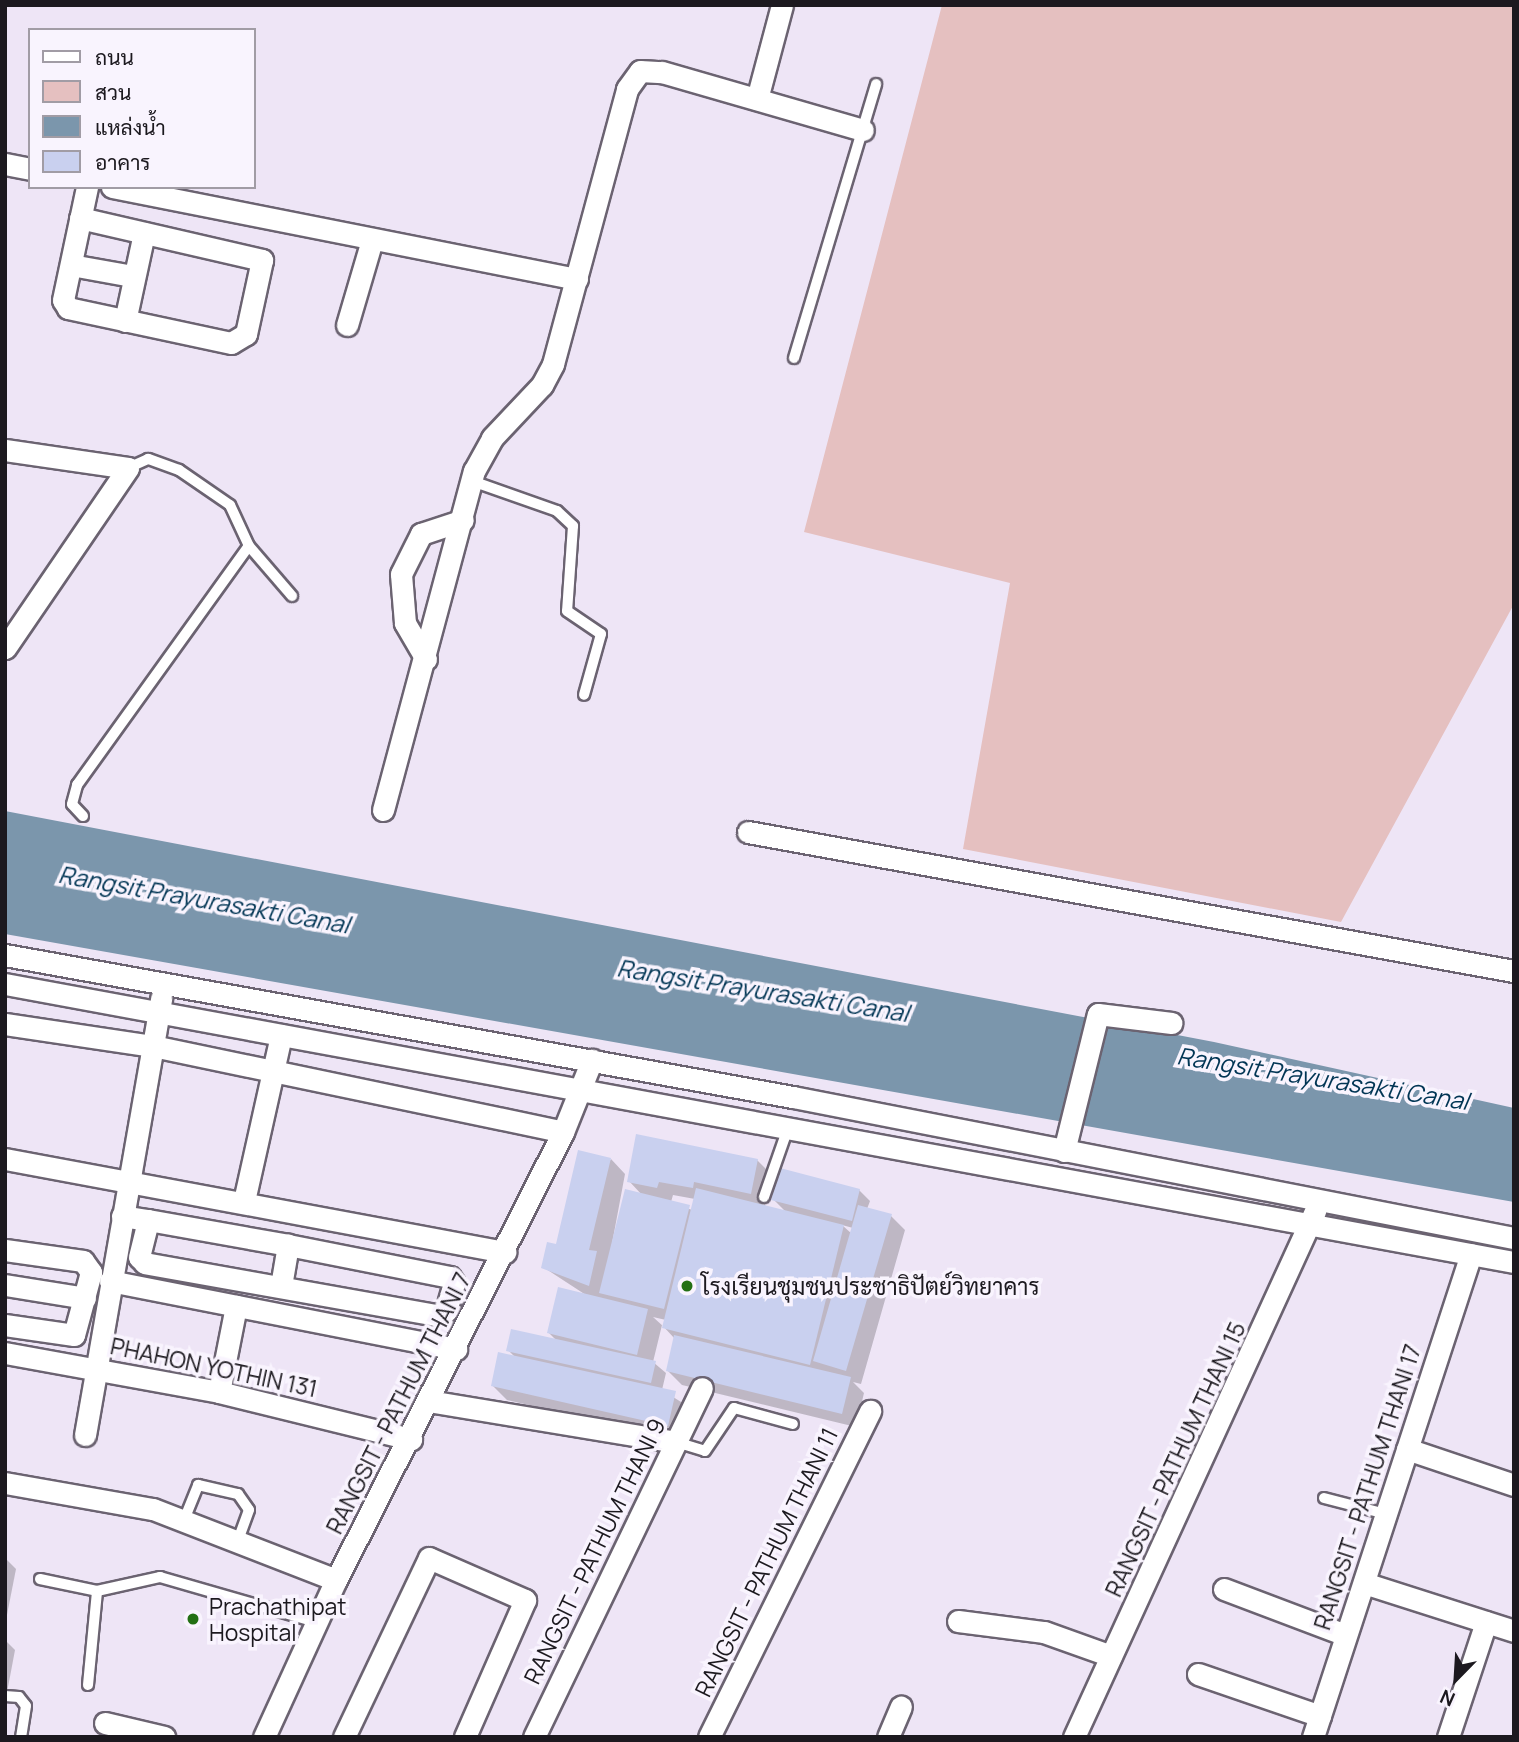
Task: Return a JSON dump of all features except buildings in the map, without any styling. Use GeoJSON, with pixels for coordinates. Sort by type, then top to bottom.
{"type":"FeatureCollection","features":[{"type":"Feature","properties":{"kind":"street"},"geometry":{"type":"LineString","coordinates":[[757,99],[782,5]]}},
{"type":"Feature","properties":{"kind":"street"},"geometry":{"type":"LineString","coordinates":[[383,810],[472,481],[492,438],[542,385],[577,279],[626,89],[640,71],[757,99],[863,130]]}},
{"type":"Feature","properties":{"kind":"street"},"geometry":{"type":"LineString","coordinates":[[5,164],[28,169]]}},
{"type":"Feature","properties":{"kind":"street"},"geometry":{"type":"LineString","coordinates":[[80,218],[262,260],[240,342],[68,308],[63,300],[71,265],[80,218],[87,189]]}},
{"type":"Feature","properties":{"kind":"street"},"geometry":{"type":"LineString","coordinates":[[122,189],[577,279]]}},
{"type":"Feature","properties":{"kind":"street"},"geometry":{"type":"LineString","coordinates":[[125,320],[144,233]]}},
{"type":"Feature","properties":{"kind":"street"},"geometry":{"type":"LineString","coordinates":[[347,325],[372,240]]}},
{"type":"Feature","properties":{"kind":"street"},"geometry":{"type":"LineString","coordinates":[[71,265],[133,276]]}},
{"type":"Feature","properties":{"kind":"street"},"geometry":{"type":"LineString","coordinates":[[5,450],[128,468],[5,648]]}},
{"type":"Feature","properties":{"kind":"street"},"geometry":{"type":"LineString","coordinates":[[426,659],[405,623],[401,574],[421,534],[463,520]]}},
{"type":"Feature","properties":{"kind":"street"},"geometry":{"type":"LineString","coordinates":[[748,832],[1514,971]]}},
{"type":"Feature","properties":{"kind":"street"},"geometry":{"type":"LineString","coordinates":[[5,955],[1066,1143],[1471,1254],[1514,1262]]}},
{"type":"Feature","properties":{"kind":"street"},"geometry":{"type":"LineString","coordinates":[[85,1435],[94,1368],[163,982]]}},
{"type":"Feature","properties":{"kind":"street"},"geometry":{"type":"LineString","coordinates":[[5,984],[580,1093],[1315,1212],[1514,1238]]}},
{"type":"Feature","properties":{"kind":"street"},"geometry":{"type":"LineString","coordinates":[[1066,1143],[1096,1017],[1110,1012],[1171,1023]]}},
{"type":"Feature","properties":{"kind":"street"},"geometry":{"type":"LineString","coordinates":[[5,1024],[153,1046],[563,1132]]}},
{"type":"Feature","properties":{"kind":"street"},"geometry":{"type":"LineString","coordinates":[[244,1201],[281,1035]]}},
{"type":"Feature","properties":{"kind":"street","name":"RANGSIT - PATHUM THANI 7"},"geometry":{"type":"LineString","coordinates":[[264,1737],[335,1580],[411,1439],[505,1252],[563,1132],[592,1060]]}},
{"type":"Feature","properties":{"kind":"street"},"geometry":{"type":"LineString","coordinates":[[5,1159],[244,1201],[505,1252]]}},
{"type":"Feature","properties":{"kind":"street","name":"RANGSIT - PATHUM THANI 15"},"geometry":{"type":"LineString","coordinates":[[1074,1737],[1315,1212]]}},
{"type":"Feature","properties":{"kind":"street"},"geometry":{"type":"LineString","coordinates":[[122,1216],[148,1220],[288,1245],[454,1283],[442,1316],[145,1263],[139,1256],[148,1220]]}},
{"type":"Feature","properties":{"kind":"street"},"geometry":{"type":"LineString","coordinates":[[5,1240],[115,1253]]}},
{"type":"Feature","properties":{"kind":"street"},"geometry":{"type":"LineString","coordinates":[[281,1286],[288,1245]]}},
{"type":"Feature","properties":{"kind":"street"},"geometry":{"type":"LineString","coordinates":[[5,1250],[88,1264],[85,1298],[74,1335],[5,1325]]}},
{"type":"Feature","properties":{"kind":"street","name":"RANGSIT - PATHUM THANI 17"},"geometry":{"type":"LineString","coordinates":[[1313,1737],[1471,1254]]}},
{"type":"Feature","properties":{"kind":"street"},"geometry":{"type":"LineString","coordinates":[[110,1281],[456,1349]]}},
{"type":"Feature","properties":{"kind":"street"},"geometry":{"type":"LineString","coordinates":[[5,1285],[85,1298]]}},
{"type":"Feature","properties":{"kind":"street"},"geometry":{"type":"LineString","coordinates":[[219,1392],[236,1306]]}},
{"type":"Feature","properties":{"kind":"street","name":"PHAHON YOTHIN 131"},"geometry":{"type":"LineString","coordinates":[[5,1353],[219,1392],[411,1439]]}},
{"type":"Feature","properties":{"kind":"street","name":"RANGSIT - PATHUM THANI 9"},"geometry":{"type":"LineString","coordinates":[[534,1737],[702,1388]]}},
{"type":"Feature","properties":{"kind":"street"},"geometry":{"type":"LineString","coordinates":[[429,1401],[676,1442]]}},
{"type":"Feature","properties":{"kind":"street","name":"RANGSIT - PATHUM THANI 11"},"geometry":{"type":"LineString","coordinates":[[709,1737],[870,1411]]}},
{"type":"Feature","properties":{"kind":"street"},"geometry":{"type":"LineString","coordinates":[[1407,1449],[1514,1485]]}},
{"type":"Feature","properties":{"kind":"street"},"geometry":{"type":"LineString","coordinates":[[5,1483],[184,1520],[335,1580]]}},
{"type":"Feature","properties":{"kind":"street"},"geometry":{"type":"LineString","coordinates":[[344,1737],[429,1558],[525,1600],[465,1737]]}},
{"type":"Feature","properties":{"kind":"street"},"geometry":{"type":"LineString","coordinates":[[1364,1583],[1486,1622],[1513,1627]]}},
{"type":"Feature","properties":{"kind":"street"},"geometry":{"type":"LineString","coordinates":[[1224,1589],[1346,1635]]}},
{"type":"Feature","properties":{"kind":"street"},"geometry":{"type":"LineString","coordinates":[[958,1621],[1044,1632],[1111,1656]]}},
{"type":"Feature","properties":{"kind":"street"},"geometry":{"type":"LineString","coordinates":[[1448,1737],[1486,1622]]}},
{"type":"Feature","properties":{"kind":"street"},"geometry":{"type":"LineString","coordinates":[[1198,1674],[1320,1716]]}},
{"type":"Feature","properties":{"kind":"street"},"geometry":{"type":"LineString","coordinates":[[888,1737],[901,1707]]}},
{"type":"Feature","properties":{"kind":"street"},"geometry":{"type":"LineString","coordinates":[[105,1723],[164,1737]]}},
{"type":"Feature","properties":{"kind":"lane"},"geometry":{"type":"LineString","coordinates":[[794,358],[876,84]]}},
{"type":"Feature","properties":{"kind":"lane"},"geometry":{"type":"LineString","coordinates":[[128,468],[148,459],[179,470],[230,505],[249,546],[292,596]]}},
{"type":"Feature","properties":{"kind":"lane"},"geometry":{"type":"LineString","coordinates":[[472,481],[557,511],[573,526],[568,611],[601,634],[584,695]]}},
{"type":"Feature","properties":{"kind":"lane"},"geometry":{"type":"LineString","coordinates":[[83,817],[72,804],[77,785],[249,546]]}},
{"type":"Feature","properties":{"kind":"lane"},"geometry":{"type":"LineString","coordinates":[[764,1197],[788,1128]]}},
{"type":"Feature","properties":{"kind":"lane"},"geometry":{"type":"LineString","coordinates":[[676,1442],[705,1451],[734,1408],[793,1424]]}},
{"type":"Feature","properties":{"kind":"lane"},"geometry":{"type":"LineString","coordinates":[[184,1520],[198,1485],[238,1494],[249,1510],[238,1541]]}},
{"type":"Feature","properties":{"kind":"lane"},"geometry":{"type":"LineString","coordinates":[[1324,1498],[1386,1514]]}},
{"type":"Feature","properties":{"kind":"lane"},"geometry":{"type":"LineString","coordinates":[[40,1579],[97,1591],[160,1577],[316,1622]]}},
{"type":"Feature","properties":{"kind":"lane"},"geometry":{"type":"LineString","coordinates":[[88,1685],[97,1591]]}},
{"type":"Feature","properties":{"kind":"lane"},"geometry":{"type":"LineString","coordinates":[[5,1696],[19,1697],[26,1706],[21,1737]]}},
{"type":"Feature","properties":{"kind":"green space"},"geometry":{"type":"Polygon","coordinates":[[[942,5],[1514,5],[1514,604],[1341,922],[963,849],[1010,583],[804,532],[942,5]]]}},
{"type":"Feature","properties":{"kind":"water","name":"Rangsit Prayurasakti Canal"},"geometry":{"type":"Polygon","coordinates":[[[5,811],[1214,1042],[1514,1108],[1514,1202],[5,934],[5,811]]]}},
{"type":"Feature","properties":{"kind":"place","name":"โรงเรียนชุมชนประชาธิปัตย์วิทยาคาร"},"geometry":{"type":"Point","coordinates":[687,1286]}},
{"type":"Feature","properties":{"kind":"place","name":"Prachathipat Hospital"},"geometry":{"type":"Point","coordinates":[193,1619]}}]}
